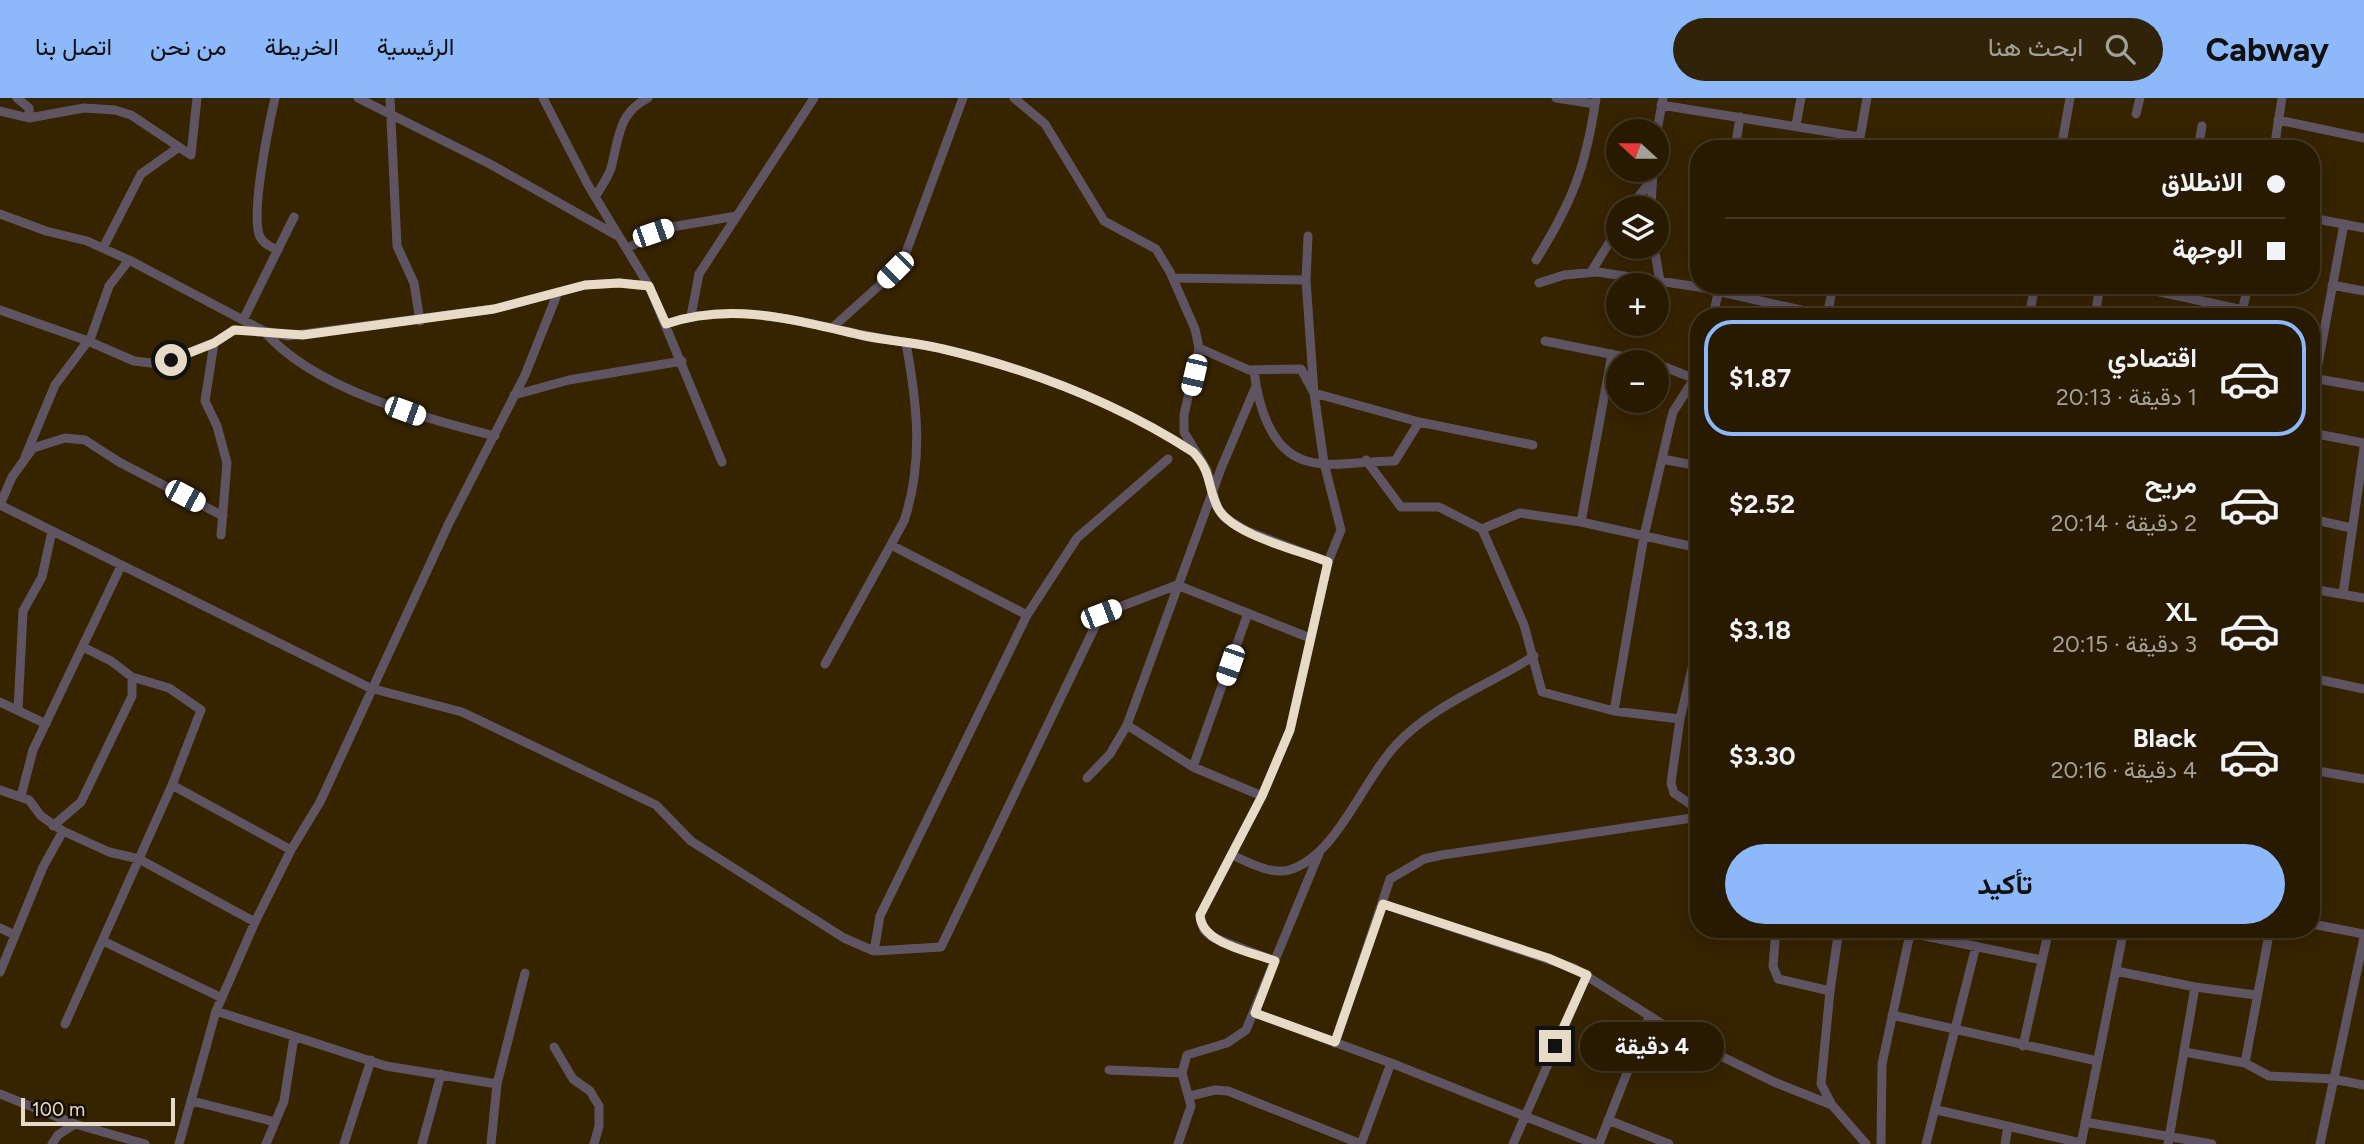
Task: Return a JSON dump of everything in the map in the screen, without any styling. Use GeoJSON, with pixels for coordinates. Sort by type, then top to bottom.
{"type":"FeatureCollection","features":[{"type":"Feature","properties":{"kind":"street"},"geometry":{"type":"LineString","coordinates":[[17,98],[29,108],[29,118]]}},
{"type":"Feature","properties":{"kind":"street"},"geometry":{"type":"LineString","coordinates":[[0,111],[29,118],[84,108],[115,110],[131,115],[191,155],[197,98]]}},
{"type":"Feature","properties":{"kind":"street"},"geometry":{"type":"LineString","coordinates":[[275,98],[262,171],[259,229],[263,241],[278,250]]}},
{"type":"Feature","properties":{"kind":"street"},"geometry":{"type":"LineString","coordinates":[[358,98],[468,152],[620,237]]}},
{"type":"Feature","properties":{"kind":"street"},"geometry":{"type":"LineString","coordinates":[[390,98],[397,246],[414,283],[419,321]]}},
{"type":"Feature","properties":{"kind":"street"},"geometry":{"type":"LineString","coordinates":[[543,98],[595,197],[649,286],[722,462]]}},
{"type":"Feature","properties":{"kind":"street"},"geometry":{"type":"LineString","coordinates":[[595,197],[611,170],[624,119],[632,107],[648,98]]}},
{"type":"Feature","properties":{"kind":"street"},"geometry":{"type":"LineString","coordinates":[[691,316],[699,274],[814,98]]}},
{"type":"Feature","properties":{"kind":"street"},"geometry":{"type":"LineString","coordinates":[[832,328],[882,283],[905,255],[963,98]]}},
{"type":"Feature","properties":{"kind":"street"},"geometry":{"type":"LineString","coordinates":[[1014,98],[1045,124],[1104,221],[1156,249],[1173,278],[1195,329],[1199,348],[1183,424],[1193,452],[1207,470],[1217,507],[1234,525],[1328,562]]}},
{"type":"Feature","properties":{"kind":"street"},"geometry":{"type":"LineString","coordinates":[[1536,260],[1576,190],[1584,168],[1596,101],[1556,98]]}},
{"type":"Feature","properties":{"kind":"street"},"geometry":{"type":"LineString","coordinates":[[1796,125],[1801,98]]}},
{"type":"Feature","properties":{"kind":"street"},"geometry":{"type":"LineString","coordinates":[[1859,140],[1867,98]]}},
{"type":"Feature","properties":{"kind":"street"},"geometry":{"type":"LineString","coordinates":[[2063,140],[2070,98]]}},
{"type":"Feature","properties":{"kind":"street"},"geometry":{"type":"LineString","coordinates":[[2136,114],[2140,98]]}},
{"type":"Feature","properties":{"kind":"street"},"geometry":{"type":"LineString","coordinates":[[2275,140],[2282,98]]}},
{"type":"Feature","properties":{"kind":"street"},"geometry":{"type":"LineString","coordinates":[[1662,102],[1860,136]]}},
{"type":"Feature","properties":{"kind":"street"},"geometry":{"type":"LineString","coordinates":[[1736,140],[1740,117]]}},
{"type":"Feature","properties":{"kind":"street"},"geometry":{"type":"LineString","coordinates":[[2278,120],[2364,138]]}},
{"type":"Feature","properties":{"kind":"street"},"geometry":{"type":"LineString","coordinates":[[2199,140],[2202,125]]}},
{"type":"Feature","properties":{"kind":"street"},"geometry":{"type":"LineString","coordinates":[[103,248],[141,174],[178,147]]}},
{"type":"Feature","properties":{"kind":"street"},"geometry":{"type":"LineString","coordinates":[[0,214],[103,248],[129,260],[264,331],[286,354],[334,381],[423,417],[495,436]]}},
{"type":"Feature","properties":{"kind":"street"},"geometry":{"type":"LineString","coordinates":[[627,248],[671,227],[737,216]]}},
{"type":"Feature","properties":{"kind":"street"},"geometry":{"type":"LineString","coordinates":[[243,320],[294,217]]}},
{"type":"Feature","properties":{"kind":"street"},"geometry":{"type":"LineString","coordinates":[[2320,220],[2364,228]]}},
{"type":"Feature","properties":{"kind":"street"},"geometry":{"type":"LineString","coordinates":[[2320,344],[2344,224]]}},
{"type":"Feature","properties":{"kind":"street"},"geometry":{"type":"LineString","coordinates":[[1275,961],[1212,937],[1201,925],[1201,909],[1233,855],[1290,730],[1328,562],[1339,540],[1341,520],[1324,463],[1314,393],[1306,280],[1308,236]]}},
{"type":"Feature","properties":{"kind":"street"},"geometry":{"type":"LineString","coordinates":[[1591,272],[1606,248]]}},
{"type":"Feature","properties":{"kind":"street"},"geometry":{"type":"LineString","coordinates":[[129,260],[109,286],[103,309],[88,341],[55,385],[25,457],[0,505],[370,688],[462,712],[656,805],[691,841],[844,938],[874,951],[942,947],[1101,614],[1177,585],[1310,638]]}},
{"type":"Feature","properties":{"kind":"street"},"geometry":{"type":"LineString","coordinates":[[1539,283],[1564,275],[1591,272],[1606,274]]}},
{"type":"Feature","properties":{"kind":"street"},"geometry":{"type":"LineString","coordinates":[[1173,278],[1306,280]]}},
{"type":"Feature","properties":{"kind":"street"},"geometry":{"type":"LineString","coordinates":[[1669,282],[1690,285]]}},
{"type":"Feature","properties":{"kind":"street"},"geometry":{"type":"LineString","coordinates":[[0,310],[88,341],[134,361],[151,363],[171,360],[214,343],[234,330],[303,335],[494,309],[585,285],[619,283],[649,286]]}},
{"type":"Feature","properties":{"kind":"street"},"geometry":{"type":"LineString","coordinates":[[2332,285],[2364,291]]}},
{"type":"Feature","properties":{"kind":"street"},"geometry":{"type":"LineString","coordinates":[[179,1144],[216,1012],[255,922],[290,850],[320,802],[370,688],[449,523],[495,436],[558,292]]}},
{"type":"Feature","properties":{"kind":"street"},"geometry":{"type":"LineString","coordinates":[[1723,294],[1790,308]]}},
{"type":"Feature","properties":{"kind":"street"},"geometry":{"type":"LineString","coordinates":[[2184,294],[2227,308]]}},
{"type":"Feature","properties":{"kind":"street"},"geometry":{"type":"LineString","coordinates":[[666,324],[691,316],[747,313],[906,343],[1000,365],[1069,388],[1134,417],[1193,452]]}},
{"type":"Feature","properties":{"kind":"street"},"geometry":{"type":"LineString","coordinates":[[1545,341],[1606,353]]}},
{"type":"Feature","properties":{"kind":"street"},"geometry":{"type":"LineString","coordinates":[[214,343],[205,401],[218,426],[228,463],[221,535]]}},
{"type":"Feature","properties":{"kind":"street"},"geometry":{"type":"LineString","coordinates":[[825,664],[891,545],[911,498],[916,467],[915,396],[906,343]]}},
{"type":"Feature","properties":{"kind":"street"},"geometry":{"type":"LineString","coordinates":[[1199,348],[1254,371],[1301,369],[1314,393],[1419,422],[1532,445]]}},
{"type":"Feature","properties":{"kind":"street"},"geometry":{"type":"LineString","coordinates":[[514,395],[569,380],[682,361]]}},
{"type":"Feature","properties":{"kind":"street"},"geometry":{"type":"LineString","coordinates":[[1669,368],[1690,374]]}},
{"type":"Feature","properties":{"kind":"street"},"geometry":{"type":"LineString","coordinates":[[1254,371],[1266,421],[1285,448],[1306,461],[1395,461],[1419,422]]}},
{"type":"Feature","properties":{"kind":"street"},"geometry":{"type":"LineString","coordinates":[[2320,379],[2364,387]]}},
{"type":"Feature","properties":{"kind":"street"},"geometry":{"type":"LineString","coordinates":[[1087,778],[1110,754],[1127,725],[1232,439],[1256,386]]}},
{"type":"Feature","properties":{"kind":"street"},"geometry":{"type":"LineString","coordinates":[[1581,522],[1606,387]]}},
{"type":"Feature","properties":{"kind":"street"},"geometry":{"type":"LineString","coordinates":[[1614,711],[1644,536],[1673,412],[1690,388]]}},
{"type":"Feature","properties":{"kind":"street"},"geometry":{"type":"LineString","coordinates":[[2320,435],[2364,443]]}},
{"type":"Feature","properties":{"kind":"street"},"geometry":{"type":"LineString","coordinates":[[25,457],[44,443],[65,438],[85,440],[119,463],[223,516]]}},
{"type":"Feature","properties":{"kind":"street"},"geometry":{"type":"LineString","coordinates":[[2343,594],[2364,448]]}},
{"type":"Feature","properties":{"kind":"street"},"geometry":{"type":"LineString","coordinates":[[874,951],[880,916],[1027,615],[1077,538],[1168,458]]}},
{"type":"Feature","properties":{"kind":"street"},"geometry":{"type":"LineString","coordinates":[[1662,459],[1690,464]]}},
{"type":"Feature","properties":{"kind":"street"},"geometry":{"type":"LineString","coordinates":[[1366,460],[1401,507],[1439,507],[1482,529],[1524,625],[1542,692],[1614,711],[1680,719]]}},
{"type":"Feature","properties":{"kind":"street"},"geometry":{"type":"LineString","coordinates":[[1482,529],[1520,513],[1581,522],[1690,546]]}},
{"type":"Feature","properties":{"kind":"street"},"geometry":{"type":"LineString","coordinates":[[2320,522],[2351,528]]}},
{"type":"Feature","properties":{"kind":"street"},"geometry":{"type":"LineString","coordinates":[[18,710],[23,611],[42,577],[52,531]]}},
{"type":"Feature","properties":{"kind":"street"},"geometry":{"type":"LineString","coordinates":[[891,545],[1027,615]]}},
{"type":"Feature","properties":{"kind":"street"},"geometry":{"type":"LineString","coordinates":[[21,796],[33,750],[121,566]]}},
{"type":"Feature","properties":{"kind":"street"},"geometry":{"type":"LineString","coordinates":[[2320,590],[2364,598]]}},
{"type":"Feature","properties":{"kind":"street"},"geometry":{"type":"LineString","coordinates":[[1193,768],[1248,613]]}},
{"type":"Feature","properties":{"kind":"street"},"geometry":{"type":"LineString","coordinates":[[65,1024],[172,785],[201,710],[169,688],[132,677],[111,661],[83,647]]}},
{"type":"Feature","properties":{"kind":"street"},"geometry":{"type":"LineString","coordinates":[[1178,1144],[1189,1117],[1190,1096],[1182,1073],[1186,1055],[1239,1038],[1255,1013],[1320,849],[1396,743],[1434,715],[1534,656]]}},
{"type":"Feature","properties":{"kind":"street"},"geometry":{"type":"LineString","coordinates":[[54,826],[82,802],[132,696],[132,677]]}},
{"type":"Feature","properties":{"kind":"street"},"geometry":{"type":"LineString","coordinates":[[1690,677],[1680,719],[1671,783],[1674,793],[1690,804]]}},
{"type":"Feature","properties":{"kind":"street"},"geometry":{"type":"LineString","coordinates":[[2320,680],[2364,689]]}},
{"type":"Feature","properties":{"kind":"street"},"geometry":{"type":"LineString","coordinates":[[0,702],[46,724]]}},
{"type":"Feature","properties":{"kind":"street"},"geometry":{"type":"LineString","coordinates":[[1127,725],[1193,768],[1262,796]]}},
{"type":"Feature","properties":{"kind":"street"},"geometry":{"type":"LineString","coordinates":[[2320,771],[2364,779]]}},
{"type":"Feature","properties":{"kind":"street"},"geometry":{"type":"LineString","coordinates":[[172,785],[290,850]]}},
{"type":"Feature","properties":{"kind":"street"},"geometry":{"type":"LineString","coordinates":[[0,790],[29,800],[54,826],[109,852],[139,859],[255,922]]}},
{"type":"Feature","properties":{"kind":"street"},"geometry":{"type":"LineString","coordinates":[[1335,1042],[1390,879],[1424,859],[1690,818]]}},
{"type":"Feature","properties":{"kind":"street"},"geometry":{"type":"LineString","coordinates":[[0,972],[43,867],[64,831]]}},
{"type":"Feature","properties":{"kind":"street"},"geometry":{"type":"LineString","coordinates":[[1233,855],[1263,867],[1287,870],[1320,849]]}},
{"type":"Feature","properties":{"kind":"street"},"geometry":{"type":"LineString","coordinates":[[1383,904],[1548,958],[1587,975],[1649,1017],[1774,1083],[1832,1105]]}},
{"type":"Feature","properties":{"kind":"street"},"geometry":{"type":"LineString","coordinates":[[2320,926],[2364,936],[2320,1144]]}},
{"type":"Feature","properties":{"kind":"street"},"geometry":{"type":"LineString","coordinates":[[0,928],[15,935]]}},
{"type":"Feature","properties":{"kind":"street"},"geometry":{"type":"LineString","coordinates":[[1775,938],[1773,966],[1778,979],[1829,991]]}},
{"type":"Feature","properties":{"kind":"street"},"geometry":{"type":"LineString","coordinates":[[1838,938],[1829,991],[1821,1084],[1832,1105],[1866,1144]]}},
{"type":"Feature","properties":{"kind":"street"},"geometry":{"type":"LineString","coordinates":[[1881,1144],[1881,1081],[1909,938]]}},
{"type":"Feature","properties":{"kind":"street"},"geometry":{"type":"LineString","coordinates":[[1941,938],[2042,960]]}},
{"type":"Feature","properties":{"kind":"street"},"geometry":{"type":"LineString","coordinates":[[2023,1046],[2047,938]]}},
{"type":"Feature","properties":{"kind":"street"},"geometry":{"type":"LineString","coordinates":[[1937,1111],[2081,1143],[2122,938]]}},
{"type":"Feature","properties":{"kind":"street"},"geometry":{"type":"LineString","coordinates":[[2245,1063],[2268,938]]}},
{"type":"Feature","properties":{"kind":"street"},"geometry":{"type":"LineString","coordinates":[[103,941],[222,998]]}},
{"type":"Feature","properties":{"kind":"street"},"geometry":{"type":"LineString","coordinates":[[1926,1144],[1937,1111],[1976,946]]}},
{"type":"Feature","properties":{"kind":"street"},"geometry":{"type":"LineString","coordinates":[[2116,971],[2195,987],[2256,995]]}},
{"type":"Feature","properties":{"kind":"street"},"geometry":{"type":"LineString","coordinates":[[491,1144],[497,1084],[525,973]]}},
{"type":"Feature","properties":{"kind":"street"},"geometry":{"type":"LineString","coordinates":[[1513,1144],[1587,975]]}},
{"type":"Feature","properties":{"kind":"street"},"geometry":{"type":"LineString","coordinates":[[2169,1140],[2195,987]]}},
{"type":"Feature","properties":{"kind":"street"},"geometry":{"type":"LineString","coordinates":[[216,1012],[386,1066],[497,1084]]}},
{"type":"Feature","properties":{"kind":"street"},"geometry":{"type":"LineString","coordinates":[[1255,1013],[1597,1144],[1649,1017]]}},
{"type":"Feature","properties":{"kind":"street"},"geometry":{"type":"LineString","coordinates":[[1892,1015],[2098,1061]]}},
{"type":"Feature","properties":{"kind":"street"},"geometry":{"type":"LineString","coordinates":[[266,1144],[292,1070],[295,1037]]}},
{"type":"Feature","properties":{"kind":"street"},"geometry":{"type":"LineString","coordinates":[[554,1047],[573,1079],[590,1091],[599,1105],[599,1126],[594,1144]]}},
{"type":"Feature","properties":{"kind":"street"},"geometry":{"type":"LineString","coordinates":[[2185,1052],[2245,1063],[2269,1076],[2333,1079],[2364,1085]]}},
{"type":"Feature","properties":{"kind":"street"},"geometry":{"type":"LineString","coordinates":[[344,1144],[372,1060]]}},
{"type":"Feature","properties":{"kind":"street"},"geometry":{"type":"LineString","coordinates":[[1190,1096],[1215,1090],[1228,1091],[1361,1144],[1391,1063]]}},
{"type":"Feature","properties":{"kind":"street"},"geometry":{"type":"LineString","coordinates":[[1109,1070],[1182,1073]]}},
{"type":"Feature","properties":{"kind":"street"},"geometry":{"type":"LineString","coordinates":[[422,1144],[441,1074]]}},
{"type":"Feature","properties":{"kind":"street"},"geometry":{"type":"LineString","coordinates":[[0,1094],[75,1124],[145,1144]]}},
{"type":"Feature","properties":{"kind":"street"},"geometry":{"type":"LineString","coordinates":[[192,1101],[275,1122]]}},
{"type":"Feature","properties":{"kind":"street"},"geometry":{"type":"LineString","coordinates":[[1608,1120],[1669,1144]]}},
{"type":"Feature","properties":{"kind":"street"},"geometry":{"type":"LineString","coordinates":[[2085,1122],[2169,1140],[2212,1144]]}},
{"type":"Feature","properties":{"kind":"street"},"geometry":{"type":"LineString","coordinates":[[52,1144],[58,1135],[75,1124]]}},
{"type":"Feature","properties":{"kind":"street"},"geometry":{"type":"LineString","coordinates":[[2005,1144],[2008,1126]]}},
{"type":"Feature","properties":{"kind":"route"},"geometry":{"type":"LineString","coordinates":[[171,360],[214,343],[234,330],[247,329],[288,336],[419,321],[527,302],[585,285],[619,283],[649,286],[666,324],[705,313],[747,313],[942,349],[1012,368],[1069,388],[1134,417],[1164,433],[1201,460],[1212,481],[1217,507],[1234,525],[1328,562],[1290,730],[1262,796],[1200,915],[1201,925],[1212,937],[1275,961],[1255,1013],[1335,1042],[1383,904],[1548,958],[1587,975],[1555,1046]]}}]}
